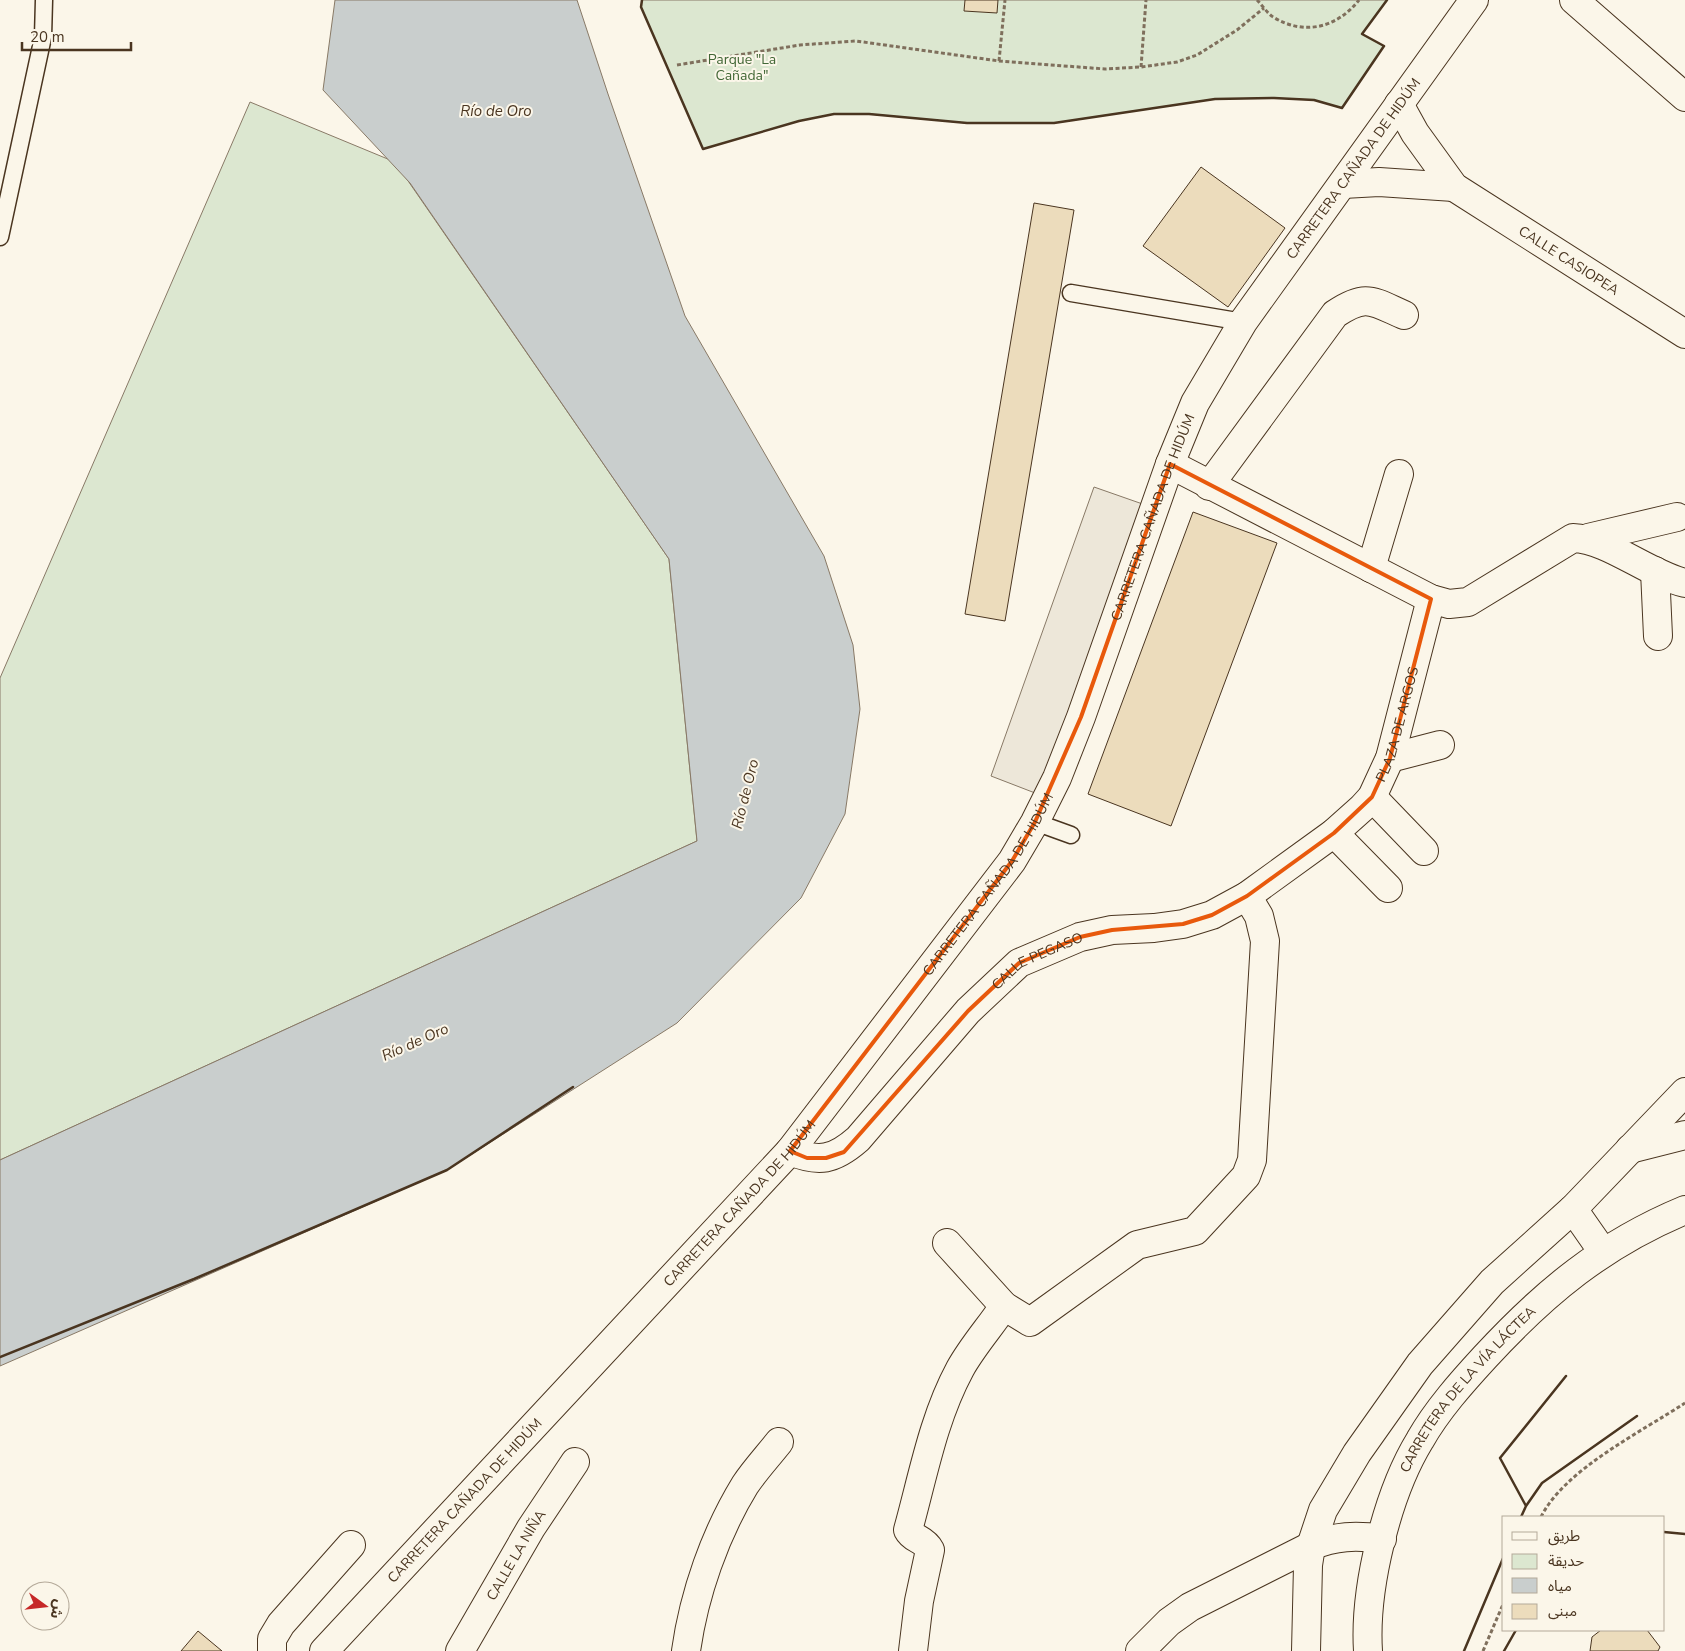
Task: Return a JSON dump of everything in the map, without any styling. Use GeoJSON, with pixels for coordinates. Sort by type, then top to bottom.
{"type":"FeatureCollection","features":[{"type":"Feature","properties":{"kind":"street","name":"CARRETERA CAÑADA DE HIDÚM"},"geometry":{"type":"LineString","coordinates":[[324,1651],[790,1151],[1012,861],[1035,822],[1057,778],[1081,717],[1170,464],[1195,403],[1243,322],[1474,0]]}},
{"type":"Feature","properties":{"kind":"street"},"geometry":{"type":"LineString","coordinates":[[1574,0],[1685,97]]}},
{"type":"Feature","properties":{"kind":"street","name":"CALLE CASIOPEA"},"geometry":{"type":"LineString","coordinates":[[1400,104],[1415,133],[1454,187],[1685,334]]}},
{"type":"Feature","properties":{"kind":"street","name":"CALLE CASIOPEA"},"geometry":{"type":"LineString","coordinates":[[1342,184],[1389,182],[1454,187]]}},
{"type":"Feature","properties":{"kind":"street"},"geometry":{"type":"LineString","coordinates":[[1209,486],[1335,314],[1353,302],[1371,300],[1404,314]]}},
{"type":"Feature","properties":{"kind":"street"},"geometry":{"type":"LineString","coordinates":[[1170,464],[1209,486],[1431,599],[1449,604],[1468,602],[1560,544],[1573,538],[1588,538],[1678,516]]}},
{"type":"Feature","properties":{"kind":"street"},"geometry":{"type":"LineString","coordinates":[[1371,568],[1399,474]]}},
{"type":"Feature","properties":{"kind":"street"},"geometry":{"type":"LineString","coordinates":[[1588,538],[1655,571],[1685,583]]}},
{"type":"Feature","properties":{"kind":"street"},"geometry":{"type":"LineString","coordinates":[[1655,571],[1658,636]]}},
{"type":"Feature","properties":{"kind":"street","name":"PLAZA DE ARGOS"},"geometry":{"type":"LineString","coordinates":[[1334,833],[1372,797],[1390,758],[1431,599]]}},
{"type":"Feature","properties":{"kind":"street"},"geometry":{"type":"LineString","coordinates":[[1390,758],[1440,745]]}},
{"type":"Feature","properties":{"kind":"street"},"geometry":{"type":"LineString","coordinates":[[1372,797],[1424,851]]}},
{"type":"Feature","properties":{"kind":"street"},"geometry":{"type":"LineString","coordinates":[[1334,833],[1388,888]]}},
{"type":"Feature","properties":{"kind":"street","name":"CALLE PEGASO"},"geometry":{"type":"LineString","coordinates":[[790,1151],[807,1158],[826,1158],[844,1152],[858,1139],[968,1010],[1018,963],[1072,940],[1104,932],[1183,924],[1212,915],[1247,896],[1334,833]]}},
{"type":"Feature","properties":{"kind":"street"},"geometry":{"type":"LineString","coordinates":[[946,1243],[1004,1306],[1025,1321],[1030,1322],[1137,1245],[1195,1231],[1246,1176],[1252,1160],[1264,941],[1259,916],[1247,896]]}},
{"type":"Feature","properties":{"kind":"street"},"geometry":{"type":"LineString","coordinates":[[1306,1651],[1308,1565],[1311,1546],[1323,1510],[1357,1453],[1420,1364],[1492,1282],[1573,1209],[1685,1092]]}},
{"type":"Feature","properties":{"kind":"street"},"geometry":{"type":"LineString","coordinates":[[1630,1149],[1685,1135]]}},
{"type":"Feature","properties":{"kind":"street"},"geometry":{"type":"LineString","coordinates":[[1573,1209],[1603,1252]]}},
{"type":"Feature","properties":{"kind":"street","name":"CARRETERA DE LA VÍA LÁCTEA"},"geometry":{"type":"LineString","coordinates":[[1368,1651],[1370,1595],[1382,1540],[1397,1490],[1420,1440],[1462,1382],[1526,1313],[1603,1252],[1650,1225],[1685,1210]]}},
{"type":"Feature","properties":{"kind":"street"},"geometry":{"type":"LineString","coordinates":[[914,1651],[919,1601],[930,1550],[927,1544],[910,1534],[908,1530],[924,1465],[941,1413],[960,1368],[1004,1306]]}},
{"type":"Feature","properties":{"kind":"street"},"geometry":{"type":"LineString","coordinates":[[686,1651],[703,1580],[721,1530],[746,1484],[779,1442]]}},
{"type":"Feature","properties":{"kind":"street","name":"CALLE LA NIÑA"},"geometry":{"type":"LineString","coordinates":[[460,1651],[527,1536],[575,1462]]}},
{"type":"Feature","properties":{"kind":"street"},"geometry":{"type":"LineString","coordinates":[[1140,1651],[1169,1622],[1190,1607],[1311,1546],[1327,1539],[1358,1536],[1382,1540]]}},
{"type":"Feature","properties":{"kind":"street"},"geometry":{"type":"LineString","coordinates":[[272,1651],[272,1639],[281,1624],[351,1545]]}},
{"type":"Feature","properties":{"kind":"lane"},"geometry":{"type":"LineString","coordinates":[[0,237],[43,37],[44,0]]}},
{"type":"Feature","properties":{"kind":"lane"},"geometry":{"type":"LineString","coordinates":[[1071,293],[1243,322]]}},
{"type":"Feature","properties":{"kind":"lane"},"geometry":{"type":"LineString","coordinates":[[1035,822],[1071,835]]}},
{"type":"Feature","properties":{"kind":"path"},"geometry":{"type":"LineString","coordinates":[[999,61],[1005,0]]}},
{"type":"Feature","properties":{"kind":"path"},"geometry":{"type":"LineString","coordinates":[[1141,67],[1146,0]]}},
{"type":"Feature","properties":{"kind":"path"},"geometry":{"type":"LineString","coordinates":[[1257,0],[1272,16],[1298,27],[1324,26],[1348,14],[1359,0]]}},
{"type":"Feature","properties":{"kind":"path"},"geometry":{"type":"LineString","coordinates":[[677,64],[819,43],[856,41],[999,61],[1105,69],[1141,67],[1177,62],[1198,55],[1237,30],[1264,8]]}},
{"type":"Feature","properties":{"kind":"path"},"geometry":{"type":"LineString","coordinates":[[1542,1516],[1564,1486],[1583,1470],[1685,1404]]}},
{"type":"Feature","properties":{"kind":"path"},"geometry":{"type":"LineString","coordinates":[[1483,1651],[1502,1607]]}},
{"type":"Feature","properties":{"kind":"highlighted area"},"geometry":{"type":"Polygon","coordinates":[[[1170,464],[1431,599],[1390,758],[1372,797],[1334,833],[1247,896],[1212,915],[1183,924],[1112,930],[1080,937],[1019,963],[968,1011],[844,1152],[826,1158],[807,1158],[790,1151],[1012,861],[1035,822],[1081,717],[1170,464]]]}},
{"type":"Feature","properties":{"kind":"green space","name":"Parque \"La Cañada\""},"geometry":{"type":"Polygon","coordinates":[[[642,0],[1387,0],[1362,34],[1384,46],[1342,108],[1314,100],[1274,98],[1215,99],[1054,123],[967,123],[869,114],[834,114],[799,121],[703,149],[641,7],[642,0]]]}},
{"type":"Feature","properties":{"kind":"green space"},"geometry":{"type":"Polygon","coordinates":[[[250,102],[395,162],[669,559],[697,841],[0,1160],[0,678],[250,102]]]}},
{"type":"Feature","properties":{"kind":"shaded area"},"geometry":{"type":"Polygon","coordinates":[[[1094,487],[1154,508],[1048,798],[991,776],[1094,487]]]}},
{"type":"Feature","properties":{"kind":"water","name":"Río de Oro"},"geometry":{"type":"Polygon","coordinates":[[[335,0],[577,0],[685,316],[824,556],[853,645],[860,709],[845,814],[801,898],[677,1023],[447,1170],[0,1366],[0,1160],[697,841],[669,559],[410,183],[323,90],[335,0]]]}},
{"type":"Feature","properties":{"kind":"building"},"geometry":{"type":"Polygon","coordinates":[[[965,0],[998,0],[997,13],[964,11],[965,0]]]}},
{"type":"Feature","properties":{"kind":"building"},"geometry":{"type":"Polygon","coordinates":[[[1201,167],[1285,228],[1228,307],[1143,246],[1201,167]]]}},
{"type":"Feature","properties":{"kind":"building"},"geometry":{"type":"Polygon","coordinates":[[[1034,203],[1074,210],[1005,621],[965,614],[1034,203]]]}},
{"type":"Feature","properties":{"kind":"building"},"geometry":{"type":"Polygon","coordinates":[[[1193,512],[1277,543],[1171,826],[1088,794],[1193,512]]]}},
{"type":"Feature","properties":{"kind":"building"},"geometry":{"type":"Polygon","coordinates":[[[198,1631],[222,1651],[181,1651],[198,1631]]]}},
{"type":"Feature","properties":{"kind":"building"},"geometry":{"type":"Polygon","coordinates":[[[1600,1631],[1648,1631],[1660,1647],[1658,1651],[1590,1651],[1592,1637],[1600,1631]]]}},
{"type":"Feature","properties":{"kind":"wall"},"geometry":{"type":"LineString","coordinates":[[642,0],[641,7],[703,149],[799,121],[834,114],[869,114],[967,123],[1054,123],[1215,99],[1274,98],[1314,100],[1342,108],[1384,46],[1362,34],[1387,0]]}},
{"type":"Feature","properties":{"kind":"wall"},"geometry":{"type":"LineString","coordinates":[[0,1357],[194,1279],[447,1170],[573,1087]]}},
{"type":"Feature","properties":{"kind":"wall"},"geometry":{"type":"LineString","coordinates":[[1526,1506],[1500,1458],[1566,1376]]}},
{"type":"Feature","properties":{"kind":"wall"},"geometry":{"type":"LineString","coordinates":[[1521,1516],[1542,1483],[1637,1416]]}},
{"type":"Feature","properties":{"kind":"wall"},"geometry":{"type":"LineString","coordinates":[[1665,1532],[1685,1534]]}},
{"type":"Feature","properties":{"kind":"wall"},"geometry":{"type":"LineString","coordinates":[[1464,1651],[1502,1561]]}},
{"type":"Feature","properties":{"kind":"wall"},"geometry":{"type":"LineString","coordinates":[[1504,1651],[1515,1631]]}}]}
